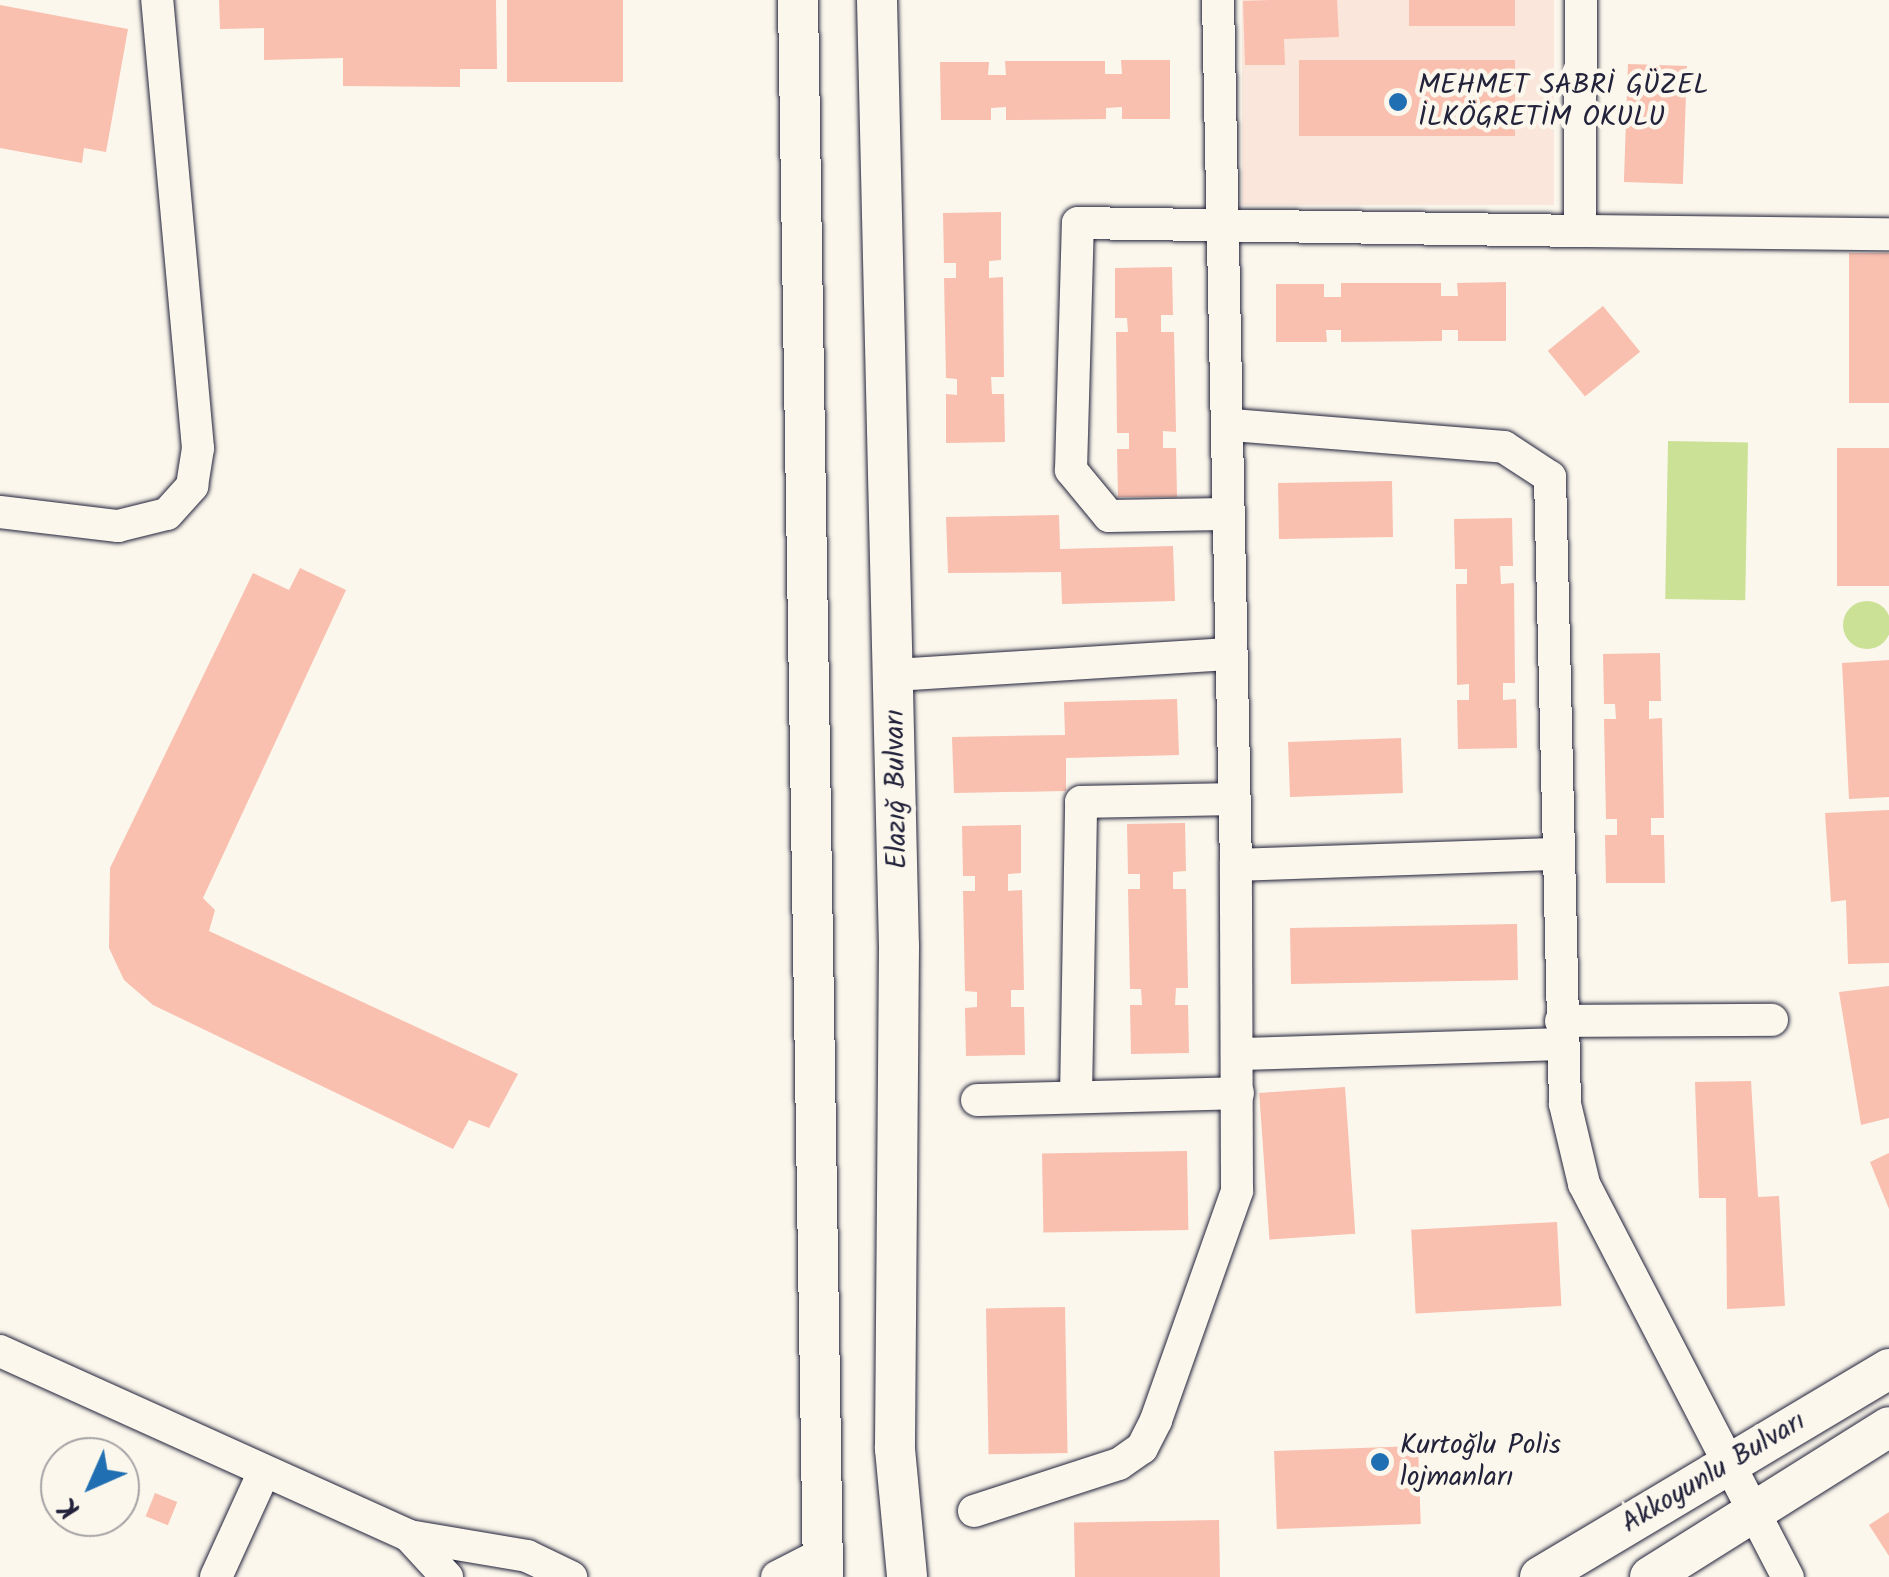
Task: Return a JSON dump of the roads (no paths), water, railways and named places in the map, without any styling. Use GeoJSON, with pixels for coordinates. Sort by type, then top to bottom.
{"type":"FeatureCollection","features":[{"type":"Feature","properties":{"kind":"main road"},"geometry":{"type":"LineString","coordinates":[[798,0],[822,1566]]}},
{"type":"Feature","properties":{"kind":"main road","name":"Elazığ Bulvarı"},"geometry":{"type":"LineString","coordinates":[[877,0],[895,675],[894,1449],[907,1577]]}},
{"type":"Feature","properties":{"kind":"main road","name":"Akkoyunlu Bulvarı"},"geometry":{"type":"LineString","coordinates":[[1540,1577],[1889,1368]]}},
{"type":"Feature","properties":{"kind":"main road","name":"Akkoyunlu Bulvarı"},"geometry":{"type":"LineString","coordinates":[[1650,1577],[1889,1426]]}},
{"type":"Feature","properties":{"kind":"street"},"geometry":{"type":"LineString","coordinates":[[0,512],[118,526],[168,514],[192,486],[198,448],[156,0]]}},
{"type":"Feature","properties":{"kind":"street"},"geometry":{"type":"LineString","coordinates":[[974,1512],[1142,1448],[1238,1191],[1238,1093],[1243,1054],[1224,514],[1232,426],[1218,0]]}},
{"type":"Feature","properties":{"kind":"street"},"geometry":{"type":"LineString","coordinates":[[1580,231],[1581,0]]}},
{"type":"Feature","properties":{"kind":"street"},"geometry":{"type":"LineString","coordinates":[[1224,514],[1110,516],[1070,470],[1078,224],[1889,234]]}},
{"type":"Feature","properties":{"kind":"street"},"geometry":{"type":"LineString","coordinates":[[1232,426],[1504,448],[1550,477],[1561,1033],[1584,1184],[1751,1516],[1788,1577]]}},
{"type":"Feature","properties":{"kind":"street"},"geometry":{"type":"LineString","coordinates":[[895,675],[1228,654]]}},
{"type":"Feature","properties":{"kind":"street"},"geometry":{"type":"LineString","coordinates":[[1076,1097],[1082,802],[1234,800]]}},
{"type":"Feature","properties":{"kind":"street"},"geometry":{"type":"LineString","coordinates":[[1236,865],[1559,854]]}},
{"type":"Feature","properties":{"kind":"street"},"geometry":{"type":"LineString","coordinates":[[1243,1054],[1772,1020]]}},
{"type":"Feature","properties":{"kind":"street"},"geometry":{"type":"LineString","coordinates":[[977,1100],[1238,1093]]}},
{"type":"Feature","properties":{"kind":"street"},"geometry":{"type":"LineString","coordinates":[[0,1352],[262,1476],[408,1536],[527,1556],[571,1577]]}},
{"type":"Feature","properties":{"kind":"street"},"geometry":{"type":"LineString","coordinates":[[216,1577],[262,1476]]}},
{"type":"Feature","properties":{"kind":"street"},"geometry":{"type":"LineString","coordinates":[[408,1536],[448,1577]]}},
{"type":"Feature","properties":{"kind":"street"},"geometry":{"type":"LineString","coordinates":[[777,1577],[822,1566]]}},
{"type":"Feature","properties":{"kind":"place","name":"MEHMET SABRİ GÜZEL İLKÖGRETİM OKULU"},"geometry":{"type":"Point","coordinates":[1398,102]}},
{"type":"Feature","properties":{"kind":"place","name":"Kurtoğlu Polis lojmanları"},"geometry":{"type":"Point","coordinates":[1380,1462]}}]}
